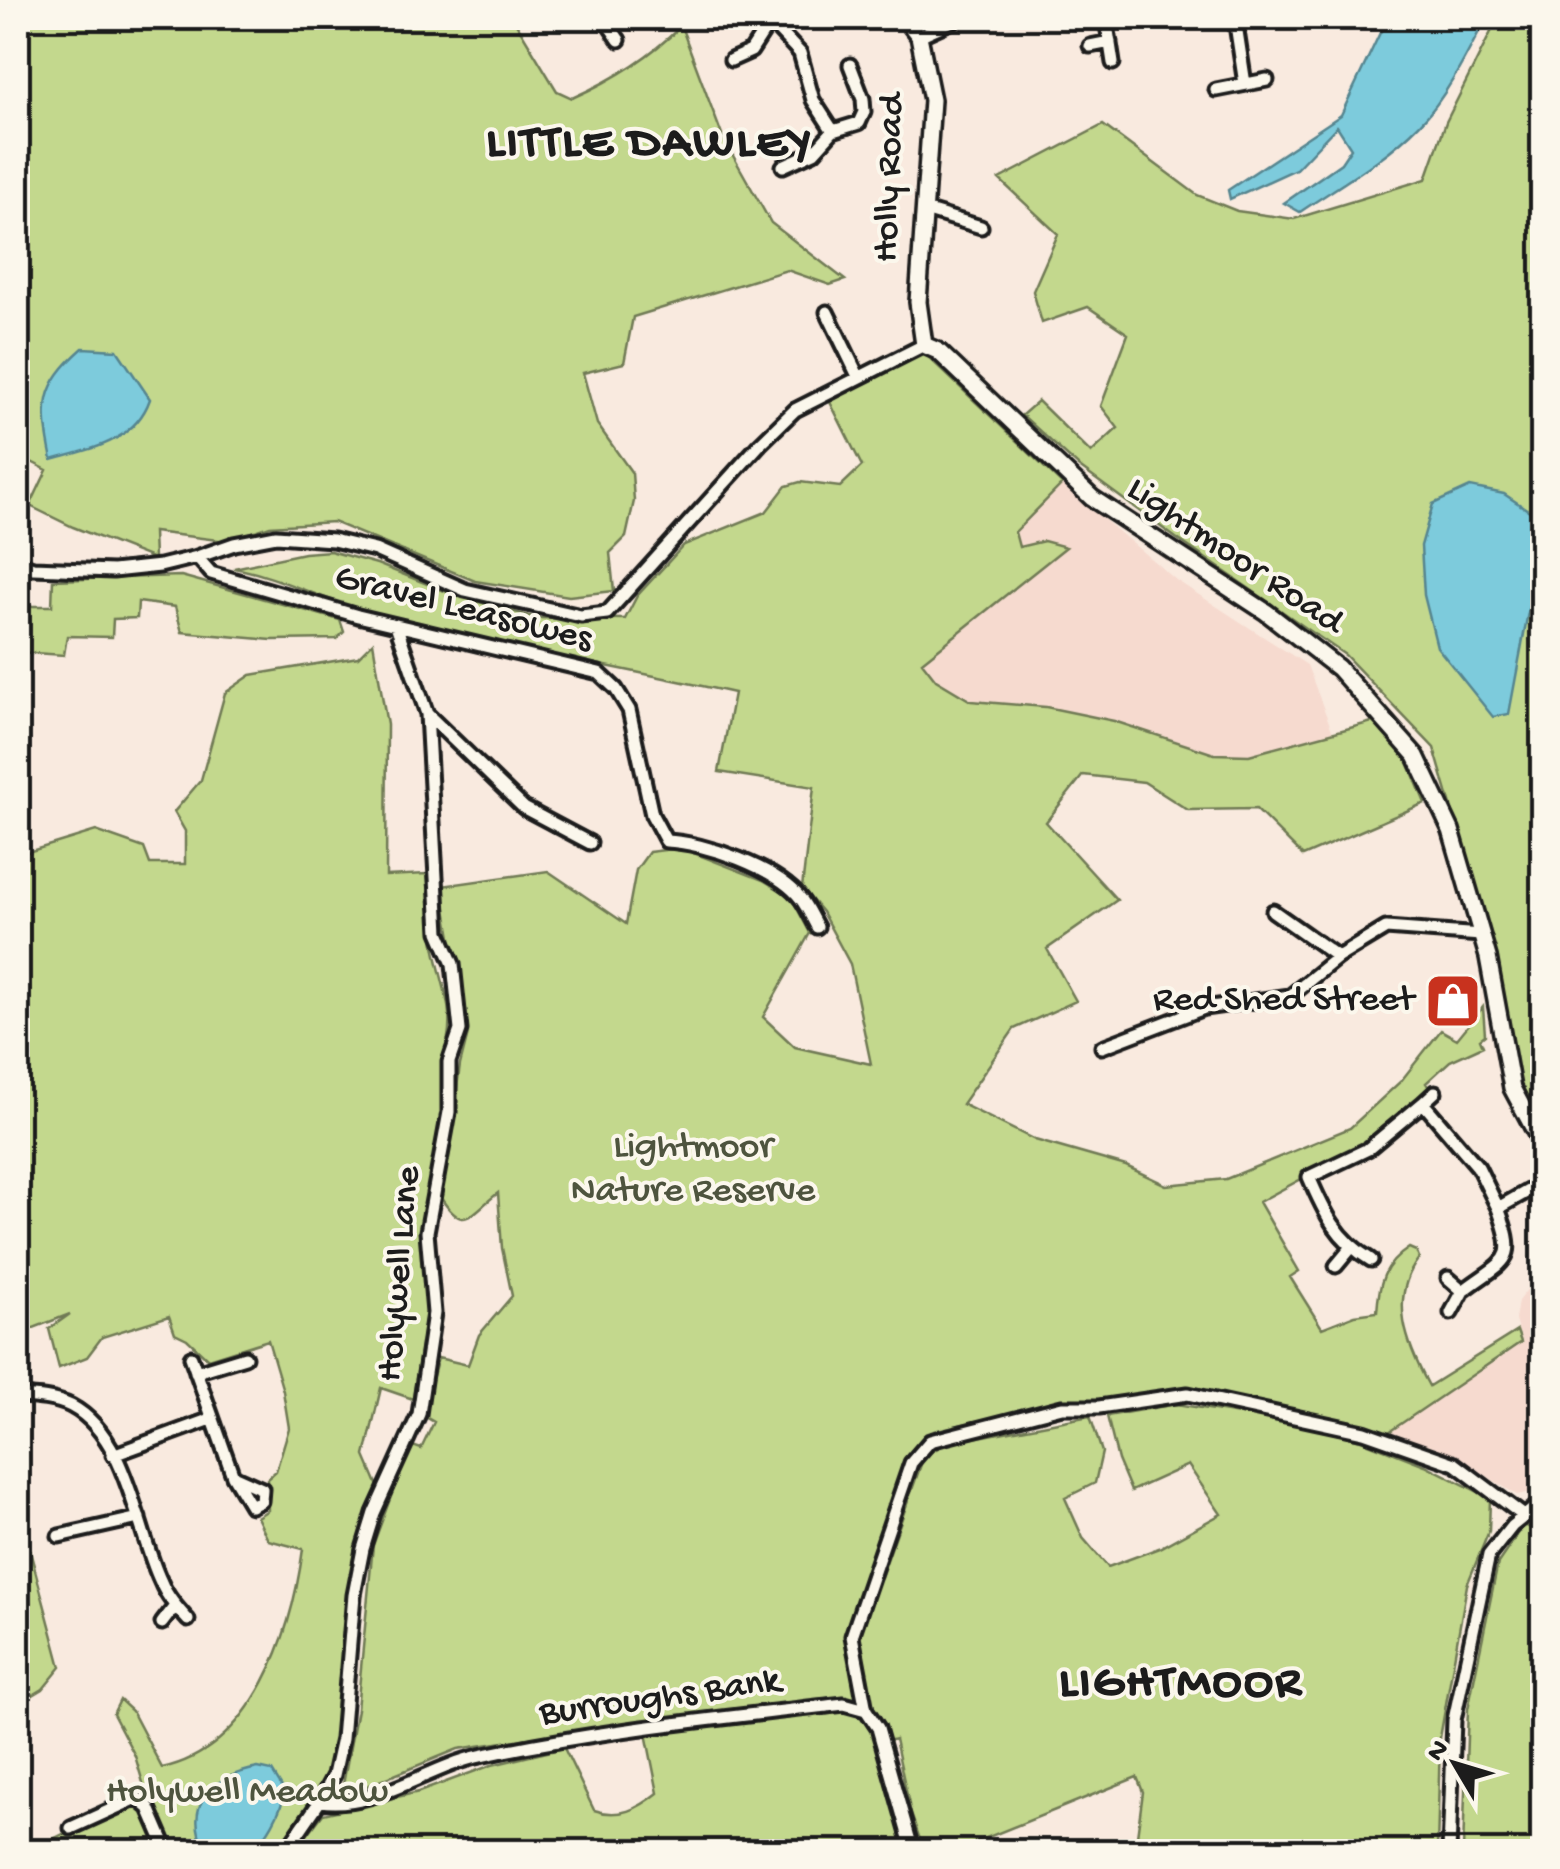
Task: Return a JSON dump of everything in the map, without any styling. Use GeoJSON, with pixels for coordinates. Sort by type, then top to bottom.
{"type":"FeatureCollection","features":[{"type":"Feature","properties":{"kind":"street"},"geometry":{"type":"LineString","coordinates":[[604,18],[620,40]]}},
{"type":"Feature","properties":{"kind":"street","name":"Holly Road"},"geometry":{"type":"LineString","coordinates":[[905,18],[919,36],[932,100],[918,302],[924,346]]}},
{"type":"Feature","properties":{"kind":"street"},"geometry":{"type":"LineString","coordinates":[[919,36],[959,18]]}},
{"type":"Feature","properties":{"kind":"street"},"geometry":{"type":"LineString","coordinates":[[1106,18],[1113,63]]}},
{"type":"Feature","properties":{"kind":"street"},"geometry":{"type":"LineString","coordinates":[[1235,18],[1245,84]]}},
{"type":"Feature","properties":{"kind":"street"},"geometry":{"type":"LineString","coordinates":[[731,60],[751,51],[769,19],[800,52],[813,100],[833,131]]}},
{"type":"Feature","properties":{"kind":"street"},"geometry":{"type":"LineString","coordinates":[[1090,46],[1110,42]]}},
{"type":"Feature","properties":{"kind":"street"},"geometry":{"type":"LineString","coordinates":[[783,166],[814,152],[833,131],[859,123],[864,112],[863,99],[850,65]]}},
{"type":"Feature","properties":{"kind":"street"},"geometry":{"type":"LineString","coordinates":[[1216,90],[1267,80]]}},
{"type":"Feature","properties":{"kind":"street"},"geometry":{"type":"LineString","coordinates":[[924,210],[981,227]]}},
{"type":"Feature","properties":{"kind":"street"},"geometry":{"type":"LineString","coordinates":[[828,312],[858,376]]}},
{"type":"Feature","properties":{"kind":"street"},"geometry":{"type":"LineString","coordinates":[[18,563],[34,568],[113,571],[160,566],[276,536],[333,540],[374,550],[465,590],[580,616],[606,613],[794,410],[924,346]]}},
{"type":"Feature","properties":{"kind":"street","name":"Lightmoor Road"},"geometry":{"type":"LineString","coordinates":[[924,346],[938,351],[1092,498],[1266,612],[1338,668],[1416,756],[1451,830],[1481,935],[1512,1088],[1542,1144]]}},
{"type":"Feature","properties":{"kind":"street","name":"Gravel Leasowes"},"geometry":{"type":"LineString","coordinates":[[197,558],[211,573],[396,625],[598,672],[616,689],[629,710],[652,815],[666,841],[691,842],[775,876],[800,897],[817,926]]}},
{"type":"Feature","properties":{"kind":"street","name":"Holywell Lane"},"geometry":{"type":"LineString","coordinates":[[285,1852],[334,1776],[342,1739],[354,1595],[363,1548],[374,1513],[419,1414],[434,1313],[427,1232],[448,1112],[449,1062],[460,1030],[452,964],[439,932],[427,714],[396,625]]}},
{"type":"Feature","properties":{"kind":"street"},"geometry":{"type":"LineString","coordinates":[[427,714],[524,808],[590,843]]}},
{"type":"Feature","properties":{"kind":"street"},"geometry":{"type":"LineString","coordinates":[[1273,912],[1338,957]]}},
{"type":"Feature","properties":{"kind":"street"},"geometry":{"type":"LineString","coordinates":[[1102,1047],[1204,1008],[1290,996],[1338,957],[1386,928],[1481,935]]}},
{"type":"Feature","properties":{"kind":"street"},"geometry":{"type":"LineString","coordinates":[[1371,1260],[1351,1248],[1327,1219],[1309,1177],[1368,1149],[1435,1092]]}},
{"type":"Feature","properties":{"kind":"street"},"geometry":{"type":"LineString","coordinates":[[1423,1102],[1478,1167],[1509,1237],[1508,1255],[1463,1290],[1451,1313]]}},
{"type":"Feature","properties":{"kind":"street"},"geometry":{"type":"LineString","coordinates":[[1498,1208],[1542,1182]]}},
{"type":"Feature","properties":{"kind":"street"},"geometry":{"type":"LineString","coordinates":[[1336,1266],[1351,1248]]}},
{"type":"Feature","properties":{"kind":"street"},"geometry":{"type":"LineString","coordinates":[[1448,1278],[1463,1290]]}},
{"type":"Feature","properties":{"kind":"street"},"geometry":{"type":"LineString","coordinates":[[191,1357],[233,1476]]}},
{"type":"Feature","properties":{"kind":"street"},"geometry":{"type":"LineString","coordinates":[[196,1372],[245,1357]]}},
{"type":"Feature","properties":{"kind":"street"},"geometry":{"type":"LineString","coordinates":[[913,1852],[878,1728],[866,1710],[852,1636],[911,1464],[930,1441],[1062,1406],[1099,1407],[1188,1394],[1364,1432],[1455,1464],[1524,1516]]}},
{"type":"Feature","properties":{"kind":"street"},"geometry":{"type":"LineString","coordinates":[[18,1396],[71,1406],[92,1424],[113,1455],[161,1582],[188,1620]]}},
{"type":"Feature","properties":{"kind":"street"},"geometry":{"type":"LineString","coordinates":[[113,1455],[211,1419]]}},
{"type":"Feature","properties":{"kind":"street"},"geometry":{"type":"LineString","coordinates":[[1449,1852],[1454,1720],[1489,1555],[1512,1526],[1542,1502]]}},
{"type":"Feature","properties":{"kind":"street"},"geometry":{"type":"LineString","coordinates":[[59,1536],[139,1518]]}},
{"type":"Feature","properties":{"kind":"street"},"geometry":{"type":"LineString","coordinates":[[162,1623],[175,1606]]}},
{"type":"Feature","properties":{"kind":"street","name":"Burroughs Bank"},"geometry":{"type":"LineString","coordinates":[[320,1801],[342,1804],[365,1798],[476,1756],[655,1726],[844,1704],[866,1710]]}},
{"type":"Feature","properties":{"kind":"street"},"geometry":{"type":"LineString","coordinates":[[71,1828],[137,1798],[150,1808],[168,1852]]}},
{"type":"Feature","properties":{"kind":"shaded area"},"geometry":{"type":"Polygon","coordinates":[[[1062,484],[1176,580],[1307,665],[1333,733],[1249,755],[1214,754],[1046,707],[971,701],[936,680],[922,662],[1065,548],[1044,541],[1019,548],[1015,532],[1062,484]]]}},
{"type":"Feature","properties":{"kind":"shaded area"},"geometry":{"type":"Polygon","coordinates":[[[1542,1278],[1542,1490],[1517,1495],[1457,1458],[1383,1436],[1521,1342],[1515,1320],[1518,1301],[1533,1282],[1542,1278]]]}},
{"type":"Feature","properties":{"kind":"green space"},"geometry":{"type":"Polygon","coordinates":[[[18,18],[513,18],[557,91],[572,98],[630,67],[681,26],[723,138],[771,223],[845,280],[830,285],[787,270],[633,317],[624,363],[583,373],[597,424],[632,473],[634,501],[626,537],[610,553],[614,591],[569,596],[475,581],[333,522],[270,526],[226,541],[153,532],[154,559],[30,506],[47,470],[18,455],[18,18]]]}},
{"type":"Feature","properties":{"kind":"green space"},"geometry":{"type":"Polygon","coordinates":[[[1498,18],[1542,18],[1542,1130],[1518,1079],[1494,952],[1434,748],[1345,655],[1078,466],[1022,415],[1038,401],[1091,453],[1118,428],[1101,406],[1128,334],[1088,307],[1042,323],[1033,291],[1058,234],[999,179],[1103,125],[1197,195],[1237,211],[1294,219],[1426,179],[1446,122],[1498,18]]]}},
{"type":"Feature","properties":{"kind":"green space","name":"Lightmoor Nature Reserve"},"geometry":{"type":"Polygon","coordinates":[[[921,350],[1062,484],[1015,532],[1019,547],[1044,541],[1066,547],[922,662],[936,680],[971,701],[1046,707],[1114,721],[1214,754],[1249,755],[1376,721],[1408,762],[1425,803],[1303,856],[1256,809],[1188,810],[1144,782],[1083,775],[1046,822],[1117,900],[1047,949],[1076,1001],[1014,1029],[962,1104],[1035,1140],[1126,1166],[1166,1185],[1226,1179],[1350,1128],[1401,1081],[1441,1030],[1457,1039],[1483,1007],[1483,1046],[1450,1061],[1426,1083],[1430,1089],[1358,1150],[1302,1173],[1303,1178],[1259,1202],[1299,1271],[1290,1277],[1322,1328],[1355,1315],[1377,1312],[1381,1283],[1388,1268],[1409,1248],[1416,1251],[1419,1258],[1404,1290],[1404,1322],[1429,1386],[1517,1331],[1521,1342],[1383,1436],[1290,1409],[1199,1390],[1058,1402],[934,1431],[903,1465],[863,1587],[864,1596],[881,1577],[924,1456],[947,1443],[1090,1416],[1102,1452],[1095,1483],[1065,1498],[1083,1538],[1108,1567],[1159,1548],[1221,1514],[1188,1465],[1131,1491],[1107,1416],[1176,1404],[1285,1421],[1361,1440],[1425,1465],[1490,1498],[1489,1531],[1467,1585],[1440,1738],[1437,1851],[1135,1851],[1143,1792],[1137,1777],[954,1851],[924,1851],[911,1814],[895,1739],[877,1744],[905,1851],[295,1851],[323,1814],[419,1792],[492,1765],[564,1748],[594,1810],[628,1811],[658,1793],[646,1733],[672,1730],[661,1718],[458,1749],[365,1787],[342,1790],[357,1709],[373,1545],[410,1445],[421,1449],[434,1422],[422,1415],[438,1358],[468,1365],[479,1335],[512,1296],[502,1248],[498,1193],[473,1214],[461,1218],[439,1195],[468,1034],[442,886],[548,871],[626,924],[636,870],[649,852],[681,848],[763,880],[791,897],[810,933],[763,1017],[795,1047],[871,1064],[850,964],[822,912],[802,888],[814,787],[719,772],[734,693],[411,623],[234,568],[330,551],[377,564],[455,595],[536,618],[625,619],[637,596],[684,545],[766,512],[786,486],[800,482],[840,487],[862,466],[830,402],[921,350]]]}},
{"type":"Feature","properties":{"kind":"green space"},"geometry":{"type":"Polygon","coordinates":[[[181,576],[340,620],[344,632],[337,639],[272,640],[182,632],[175,607],[138,602],[137,618],[113,619],[112,637],[67,636],[64,655],[18,652],[18,606],[52,606],[53,580],[181,576]]]}},
{"type":"Feature","properties":{"kind":"green space","name":"Holywell Meadow"},"geometry":{"type":"Polygon","coordinates":[[[373,642],[387,725],[386,876],[427,874],[434,945],[449,1017],[443,1057],[449,1062],[449,1112],[427,1232],[434,1313],[426,1314],[413,1399],[381,1388],[365,1456],[380,1491],[373,1500],[377,1506],[363,1549],[330,1776],[277,1851],[174,1851],[147,1796],[135,1756],[113,1714],[120,1700],[132,1711],[162,1768],[194,1756],[222,1737],[245,1712],[278,1649],[303,1549],[268,1540],[257,1517],[268,1510],[267,1479],[276,1471],[289,1428],[268,1340],[208,1359],[175,1333],[169,1316],[102,1337],[87,1357],[59,1368],[49,1329],[70,1314],[18,1334],[18,855],[96,831],[144,848],[150,864],[185,864],[185,831],[174,812],[201,780],[225,693],[251,675],[358,657],[373,642]]]}},
{"type":"Feature","properties":{"kind":"green space"},"geometry":{"type":"Polygon","coordinates":[[[18,1431],[30,1551],[61,1667],[43,1689],[18,1704],[18,1431]]]}},
{"type":"Feature","properties":{"kind":"green space"},"geometry":{"type":"Polygon","coordinates":[[[1524,1525],[1542,1532],[1542,1851],[1463,1851],[1468,1709],[1498,1563],[1524,1525]]]}},
{"type":"Feature","properties":{"kind":"green space"},"geometry":{"type":"Polygon","coordinates":[[[131,1801],[141,1803],[165,1852],[26,1852],[131,1801]]]}},
{"type":"Feature","properties":{"kind":"water"},"geometry":{"type":"Polygon","coordinates":[[[1387,18],[1486,18],[1430,113],[1377,160],[1300,212],[1284,203],[1341,163],[1351,148],[1337,126],[1296,169],[1230,199],[1228,190],[1341,115],[1387,18]]]}},
{"type":"Feature","properties":{"kind":"water"},"geometry":{"type":"Polygon","coordinates":[[[83,348],[117,350],[150,399],[143,414],[123,434],[110,442],[52,460],[46,425],[47,398],[58,374],[83,348]]]}},
{"type":"Feature","properties":{"kind":"water"},"geometry":{"type":"Polygon","coordinates":[[[1470,487],[1504,494],[1537,516],[1540,548],[1509,714],[1493,717],[1437,647],[1424,595],[1421,546],[1433,504],[1470,487]]]}},
{"type":"Feature","properties":{"kind":"water"},"geometry":{"type":"Polygon","coordinates":[[[258,1768],[272,1771],[285,1792],[269,1830],[254,1851],[205,1851],[197,1819],[206,1795],[227,1778],[258,1768]]]}},
{"type":"Feature","properties":{"kind":"place","name":"Red Shed Street"},"geometry":{"type":"Point","coordinates":[1453,1001]}},
{"type":"Feature","properties":{"kind":"district","name":"LITTLE DAWLEY"},"geometry":{"type":"Point","coordinates":[650,145]}},
{"type":"Feature","properties":{"kind":"district","name":"LIGHTMOOR"},"geometry":{"type":"Point","coordinates":[1181,1685]}}]}
